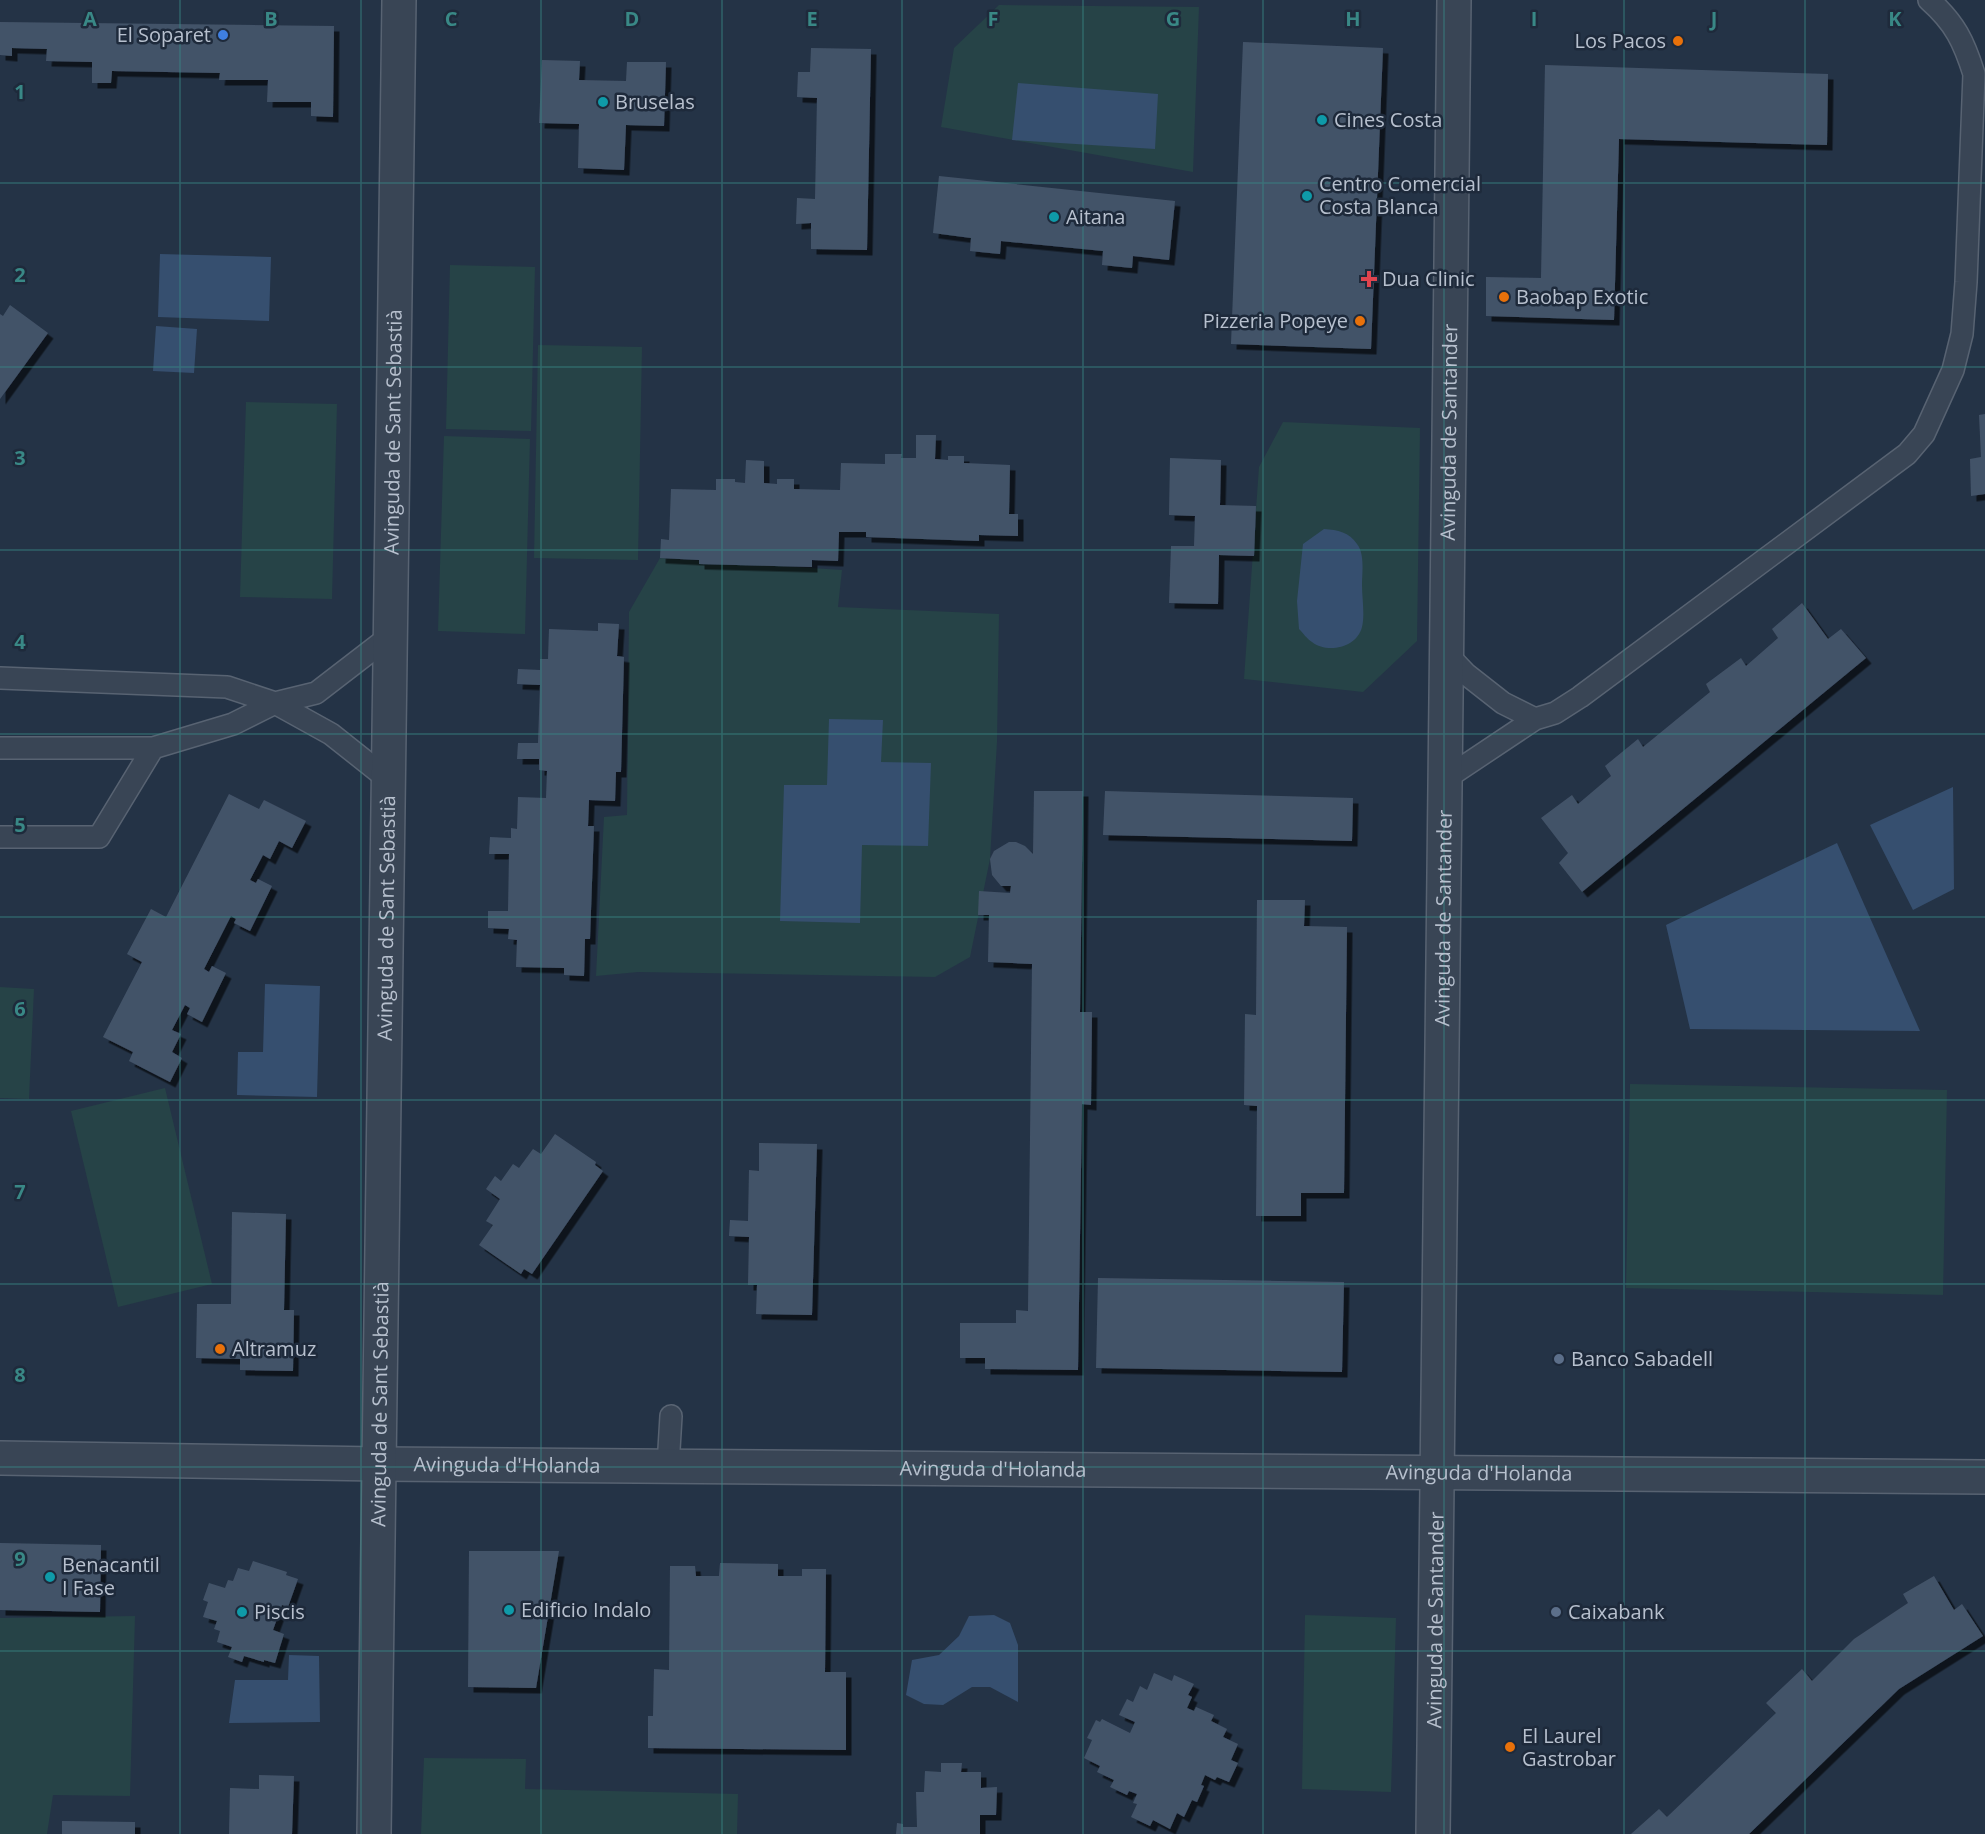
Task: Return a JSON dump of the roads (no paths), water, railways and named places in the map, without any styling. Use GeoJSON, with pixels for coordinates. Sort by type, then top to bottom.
{"type":"FeatureCollection","features":[{"type":"Feature","properties":{"kind":"street","name":"Avinguda de Sant Sebastià"},"geometry":{"type":"LineString","coordinates":[[374,1834],[399,0]]}},
{"type":"Feature","properties":{"kind":"street","name":"Avinguda de Santander"},"geometry":{"type":"LineString","coordinates":[[1433,1834],[1454,0]]}},
{"type":"Feature","properties":{"kind":"street","name":"Avinguda d'Holanda"},"geometry":{"type":"LineString","coordinates":[[0,1458],[668,1467],[1985,1477]]}},
{"type":"Feature","properties":{"kind":"lane"},"geometry":{"type":"LineString","coordinates":[[1445,779],[1535,719],[1555,713],[1580,697],[1907,454],[1924,434],[1953,370],[1962,334],[1979,73],[1945,14],[1929,0]]}},
{"type":"Feature","properties":{"kind":"lane"},"geometry":{"type":"LineString","coordinates":[[0,748],[153,748],[233,724],[275,703],[316,693],[390,636]]}},
{"type":"Feature","properties":{"kind":"lane"},"geometry":{"type":"LineString","coordinates":[[1446,653],[1466,674],[1503,703],[1535,719]]}},
{"type":"Feature","properties":{"kind":"lane"},"geometry":{"type":"LineString","coordinates":[[0,678],[227,687],[275,703],[331,734],[389,780]]}},
{"type":"Feature","properties":{"kind":"lane"},"geometry":{"type":"LineString","coordinates":[[0,837],[99,837],[153,748]]}},
{"type":"Feature","properties":{"kind":"lane"},"geometry":{"type":"LineString","coordinates":[[668,1467],[671,1416]]}},
{"type":"Feature","properties":{"kind":"water"},"geometry":{"type":"Polygon","coordinates":[[[1018,83],[1158,94],[1155,149],[1012,140],[1018,83]]]}},
{"type":"Feature","properties":{"kind":"water"},"geometry":{"type":"Polygon","coordinates":[[[160,254],[271,257],[269,321],[158,317],[160,254]]]}},
{"type":"Feature","properties":{"kind":"water"},"geometry":{"type":"Polygon","coordinates":[[[156,326],[197,329],[194,373],[153,371],[156,326]]]}},
{"type":"Feature","properties":{"kind":"water"},"geometry":{"type":"Polygon","coordinates":[[[1324,529],[1347,534],[1354,540],[1360,548],[1363,569],[1362,627],[1354,640],[1341,647],[1333,648],[1318,646],[1299,629],[1297,601],[1303,544],[1324,529]]]}},
{"type":"Feature","properties":{"kind":"water"},"geometry":{"type":"Polygon","coordinates":[[[829,719],[883,720],[881,762],[931,763],[928,846],[862,845],[860,923],[780,921],[784,785],[827,785],[829,719]]]}},
{"type":"Feature","properties":{"kind":"water"},"geometry":{"type":"Polygon","coordinates":[[[1953,787],[1954,889],[1913,910],[1870,825],[1953,787]]]}},
{"type":"Feature","properties":{"kind":"water"},"geometry":{"type":"Polygon","coordinates":[[[1837,843],[1920,1031],[1690,1029],[1666,925],[1837,843]]]}},
{"type":"Feature","properties":{"kind":"water"},"geometry":{"type":"Polygon","coordinates":[[[265,984],[320,986],[317,1097],[237,1095],[238,1052],[263,1052],[265,984]]]}},
{"type":"Feature","properties":{"kind":"water"},"geometry":{"type":"Polygon","coordinates":[[[994,1615],[1010,1623],[1018,1645],[1018,1702],[990,1687],[972,1687],[943,1705],[924,1704],[906,1695],[912,1660],[939,1655],[959,1636],[969,1616],[994,1615]]]}},
{"type":"Feature","properties":{"kind":"water"},"geometry":{"type":"Polygon","coordinates":[[[289,1655],[319,1656],[320,1722],[229,1723],[235,1680],[288,1680],[289,1655]]]}},
{"type":"Feature","properties":{"kind":"place","name":"El Soparet"},"geometry":{"type":"Point","coordinates":[223,35]}},
{"type":"Feature","properties":{"kind":"place","name":"Los Pacos"},"geometry":{"type":"Point","coordinates":[1678,41]}},
{"type":"Feature","properties":{"kind":"place","name":"Bruselas"},"geometry":{"type":"Point","coordinates":[603,102]}},
{"type":"Feature","properties":{"kind":"place","name":"Cines Costa"},"geometry":{"type":"Point","coordinates":[1322,120]}},
{"type":"Feature","properties":{"kind":"place","name":"Centro Comercial Costa Blanca"},"geometry":{"type":"Point","coordinates":[1307,196]}},
{"type":"Feature","properties":{"kind":"place","name":"Aitana"},"geometry":{"type":"Point","coordinates":[1054,217]}},
{"type":"Feature","properties":{"kind":"place","name":"Dua Clinic"},"geometry":{"type":"Point","coordinates":[1369,279]}},
{"type":"Feature","properties":{"kind":"place","name":"Baobap Exotic"},"geometry":{"type":"Point","coordinates":[1504,297]}},
{"type":"Feature","properties":{"kind":"place","name":"Pizzeria Popeye"},"geometry":{"type":"Point","coordinates":[1360,321]}},
{"type":"Feature","properties":{"kind":"place","name":"Altramuz"},"geometry":{"type":"Point","coordinates":[220,1349]}},
{"type":"Feature","properties":{"kind":"place","name":"Banco Sabadell"},"geometry":{"type":"Point","coordinates":[1559,1359]}},
{"type":"Feature","properties":{"kind":"place","name":"Benacantil I Fase"},"geometry":{"type":"Point","coordinates":[50,1577]}},
{"type":"Feature","properties":{"kind":"place","name":"Edificio Indalo"},"geometry":{"type":"Point","coordinates":[509,1610]}},
{"type":"Feature","properties":{"kind":"place","name":"Piscis"},"geometry":{"type":"Point","coordinates":[242,1612]}},
{"type":"Feature","properties":{"kind":"place","name":"Caixabank"},"geometry":{"type":"Point","coordinates":[1556,1612]}},
{"type":"Feature","properties":{"kind":"place","name":"El Laurel Gastrobar"},"geometry":{"type":"Point","coordinates":[1510,1747]}}]}
